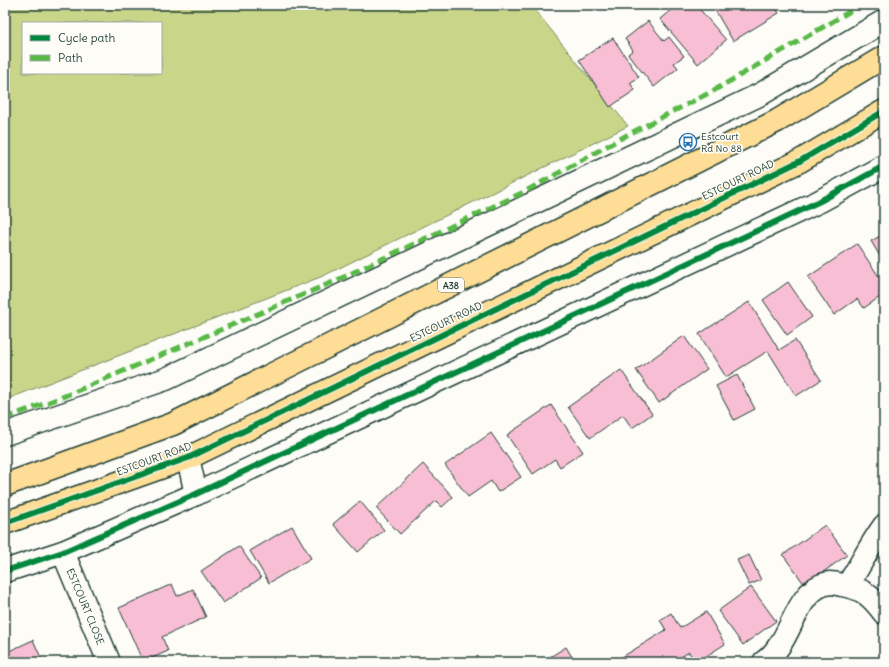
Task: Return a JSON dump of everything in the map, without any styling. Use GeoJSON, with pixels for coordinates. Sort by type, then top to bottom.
{"type":"FeatureCollection","features":[{"type":"Feature","properties":{"kind":"main road","name":"A38"},"geometry":{"type":"LineString","coordinates":[[5,485],[173,424],[777,121],[884,57]]}},
{"type":"Feature","properties":{"kind":"main road","name":"ESTCOURT ROAD"},"geometry":{"type":"LineString","coordinates":[[5,523],[188,458],[800,161],[884,111]]}},
{"type":"Feature","properties":{"kind":"street"},"geometry":{"type":"LineString","coordinates":[[5,434],[166,379],[761,94],[884,21]]}},
{"type":"Feature","properties":{"kind":"street"},"geometry":{"type":"LineString","coordinates":[[5,571],[63,552],[196,494],[813,204],[884,166]]}},
{"type":"Feature","properties":{"kind":"street","name":"ESTCOURT ROAD"},"geometry":{"type":"LineString","coordinates":[[188,458],[196,494]]}},
{"type":"Feature","properties":{"kind":"street"},"geometry":{"type":"LineString","coordinates":[[848,586],[875,538],[884,526]]}},
{"type":"Feature","properties":{"kind":"street","name":"ESTCOURT CLOSE"},"geometry":{"type":"LineString","coordinates":[[63,552],[109,662]]}},
{"type":"Feature","properties":{"kind":"street"},"geometry":{"type":"LineString","coordinates":[[764,662],[780,646],[800,607],[810,593],[820,586],[830,583],[861,589],[876,602],[884,613]]}},
{"type":"Feature","properties":{"kind":"green space"},"geometry":{"type":"Polygon","coordinates":[[[5,5],[531,5],[628,126],[323,276],[5,400],[5,5]]]}},
{"type":"Feature","properties":{"kind":"building"},"geometry":{"type":"Polygon","coordinates":[[[677,5],[696,5],[726,40],[698,64],[660,19],[677,5]]]}},
{"type":"Feature","properties":{"kind":"building"},"geometry":{"type":"Polygon","coordinates":[[[712,5],[774,5],[779,13],[733,41],[712,5]]]}},
{"type":"Feature","properties":{"kind":"building"},"geometry":{"type":"Polygon","coordinates":[[[648,21],[664,41],[669,37],[684,56],[674,63],[678,68],[654,87],[628,54],[633,50],[625,39],[648,21]]]}},
{"type":"Feature","properties":{"kind":"building"},"geometry":{"type":"Polygon","coordinates":[[[613,38],[639,77],[630,83],[635,90],[610,107],[579,60],[613,38]]]}},
{"type":"Feature","properties":{"kind":"building"},"geometry":{"type":"Polygon","coordinates":[[[884,234],[884,263],[871,241],[884,234]]]}},
{"type":"Feature","properties":{"kind":"building"},"geometry":{"type":"Polygon","coordinates":[[[857,244],[884,284],[884,294],[864,308],[857,299],[834,315],[808,277],[857,244]]]}},
{"type":"Feature","properties":{"kind":"building"},"geometry":{"type":"Polygon","coordinates":[[[788,282],[812,317],[787,335],[763,300],[788,282]]]}},
{"type":"Feature","properties":{"kind":"building"},"geometry":{"type":"Polygon","coordinates":[[[749,302],[779,350],[795,340],[821,380],[796,396],[768,351],[726,377],[699,334],[749,302]]]}},
{"type":"Feature","properties":{"kind":"building"},"geometry":{"type":"Polygon","coordinates":[[[684,336],[707,369],[659,403],[636,370],[684,336]]]}},
{"type":"Feature","properties":{"kind":"building"},"geometry":{"type":"Polygon","coordinates":[[[621,370],[652,414],[632,428],[623,415],[590,438],[568,407],[621,370]]]}},
{"type":"Feature","properties":{"kind":"building"},"geometry":{"type":"Polygon","coordinates":[[[737,375],[755,409],[734,420],[716,386],[737,375]]]}},
{"type":"Feature","properties":{"kind":"building"},"geometry":{"type":"Polygon","coordinates":[[[551,405],[583,452],[560,467],[555,459],[533,474],[507,435],[551,405]]]}},
{"type":"Feature","properties":{"kind":"building"},"geometry":{"type":"Polygon","coordinates":[[[491,433],[521,477],[498,492],[491,481],[468,497],[445,465],[491,433]]]}},
{"type":"Feature","properties":{"kind":"building"},"geometry":{"type":"Polygon","coordinates":[[[423,464],[453,497],[442,507],[436,501],[400,534],[376,508],[423,464]]]}},
{"type":"Feature","properties":{"kind":"building"},"geometry":{"type":"Polygon","coordinates":[[[360,501],[384,530],[358,552],[333,524],[360,501]]]}},
{"type":"Feature","properties":{"kind":"building"},"geometry":{"type":"Polygon","coordinates":[[[825,525],[847,555],[805,585],[783,555],[825,525]]]}},
{"type":"Feature","properties":{"kind":"building"},"geometry":{"type":"Polygon","coordinates":[[[292,526],[311,558],[269,583],[250,551],[292,526]]]}},
{"type":"Feature","properties":{"kind":"building"},"geometry":{"type":"Polygon","coordinates":[[[239,546],[261,578],[223,603],[201,571],[239,546]]]}},
{"type":"Feature","properties":{"kind":"building"},"geometry":{"type":"Polygon","coordinates":[[[749,555],[761,580],[749,585],[737,560],[749,555]]]}},
{"type":"Feature","properties":{"kind":"building"},"geometry":{"type":"Polygon","coordinates":[[[172,584],[177,596],[193,589],[206,617],[162,637],[168,651],[143,662],[119,608],[172,584]]]}},
{"type":"Feature","properties":{"kind":"building"},"geometry":{"type":"Polygon","coordinates":[[[751,587],[776,621],[743,645],[718,611],[751,587]]]}},
{"type":"Feature","properties":{"kind":"building"},"geometry":{"type":"Polygon","coordinates":[[[706,612],[725,644],[697,662],[695,662],[689,652],[673,662],[614,662],[666,630],[660,620],[671,613],[680,628],[706,612]]]}},
{"type":"Feature","properties":{"kind":"building"},"geometry":{"type":"Polygon","coordinates":[[[33,640],[43,662],[5,662],[5,653],[33,640]]]}},
{"type":"Feature","properties":{"kind":"building"},"geometry":{"type":"Polygon","coordinates":[[[566,647],[575,662],[542,662],[566,647]]]}},
{"type":"Feature","properties":{"kind":"marked path"},"geometry":{"type":"LineString","coordinates":[[5,418],[60,398],[333,282],[526,191],[627,135],[713,91],[861,5]]}},
{"type":"Feature","properties":{"kind":"cycle path"},"geometry":{"type":"LineString","coordinates":[[5,523],[188,458],[800,161],[884,111]]}},
{"type":"Feature","properties":{"kind":"cycle path"},"geometry":{"type":"LineString","coordinates":[[5,571],[63,552],[196,494],[820,201],[884,166]]}},
{"type":"Feature","properties":{"kind":"place","name":"Estcourt Rd No 88"},"geometry":{"type":"Point","coordinates":[688,142]}}]}
